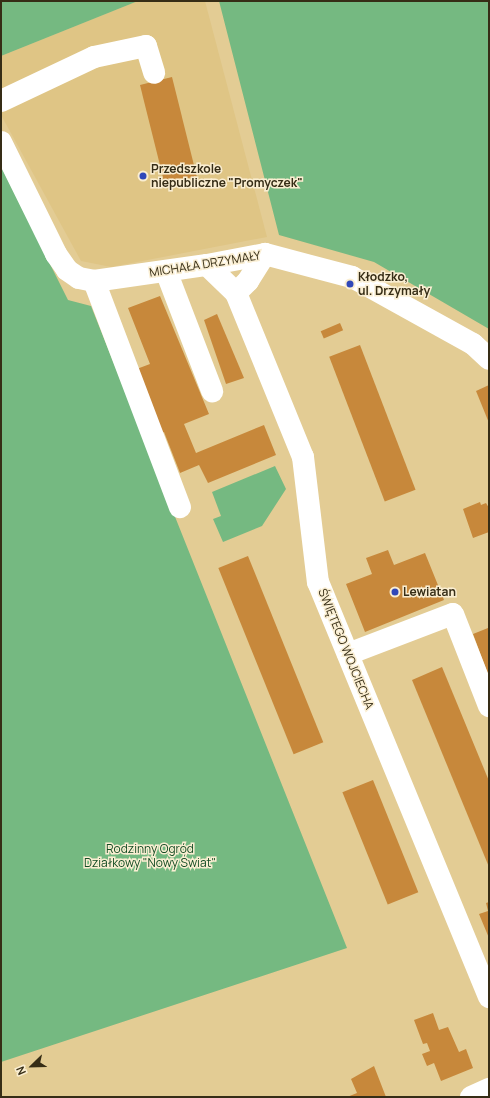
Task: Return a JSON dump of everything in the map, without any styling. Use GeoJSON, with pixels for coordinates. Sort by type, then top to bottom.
{"type":"FeatureCollection","features":[{"type":"Feature","properties":{"kind":"street"},"geometry":{"type":"LineString","coordinates":[[1,100],[94,57],[146,46],[154,73]]}},
{"type":"Feature","properties":{"kind":"street","name":"MICHAŁA DRZYMAŁY"},"geometry":{"type":"LineString","coordinates":[[1,142],[56,254],[67,270],[79,278],[94,281],[208,265],[265,254],[352,277],[473,344],[489,359]]}},
{"type":"Feature","properties":{"kind":"street"},"geometry":{"type":"LineString","coordinates":[[236,293],[248,281],[265,254]]}},
{"type":"Feature","properties":{"kind":"street","name":"ŚWIĘTEGO WOJCIECHA"},"geometry":{"type":"LineString","coordinates":[[208,265],[236,293],[303,457],[318,582],[489,997]]}},
{"type":"Feature","properties":{"kind":"street"},"geometry":{"type":"LineString","coordinates":[[166,271],[212,391]]}},
{"type":"Feature","properties":{"kind":"street"},"geometry":{"type":"LineString","coordinates":[[94,281],[180,507]]}},
{"type":"Feature","properties":{"kind":"street"},"geometry":{"type":"LineString","coordinates":[[348,654],[453,614],[489,706]]}},
{"type":"Feature","properties":{"kind":"street"},"geometry":{"type":"LineString","coordinates":[[471,1097],[489,1089]]}},
{"type":"Feature","properties":{"kind":"shaded area","name":"Przedszkole niepubliczne \"Promyczek\""},"geometry":{"type":"Polygon","coordinates":[[[138,1],[205,1],[267,237],[111,267],[81,261],[1,115],[1,56],[138,1]]]}},
{"type":"Feature","properties":{"kind":"green space"},"geometry":{"type":"Polygon","coordinates":[[[1,1],[138,1],[1,56],[1,1]]]}},
{"type":"Feature","properties":{"kind":"green space"},"geometry":{"type":"Polygon","coordinates":[[[219,1],[489,1],[489,329],[374,262],[279,235],[219,1]]]}},
{"type":"Feature","properties":{"kind":"green space","name":"Rodzinny Ogród Działkowy \"Nowy Świat\""},"geometry":{"type":"Polygon","coordinates":[[[1,166],[68,300],[91,306],[347,948],[1,1062],[1,166]]]}},
{"type":"Feature","properties":{"kind":"green space"},"geometry":{"type":"Polygon","coordinates":[[[275,466],[286,489],[262,526],[223,542],[213,519],[221,516],[212,492],[275,466]]]}},
{"type":"Feature","properties":{"kind":"building"},"geometry":{"type":"Polygon","coordinates":[[[172,77],[197,176],[165,184],[140,85],[172,77]]]}},
{"type":"Feature","properties":{"kind":"building"},"geometry":{"type":"Polygon","coordinates":[[[160,296],[209,414],[184,424],[196,453],[264,425],[276,455],[208,483],[199,465],[180,473],[164,432],[160,434],[134,370],[150,364],[128,308],[160,296]]]}},
{"type":"Feature","properties":{"kind":"building"},"geometry":{"type":"Polygon","coordinates":[[[217,314],[244,378],[226,384],[204,320],[217,314]]]}},
{"type":"Feature","properties":{"kind":"building"},"geometry":{"type":"Polygon","coordinates":[[[340,323],[343,330],[324,339],[321,331],[340,323]]]}},
{"type":"Feature","properties":{"kind":"building"},"geometry":{"type":"Polygon","coordinates":[[[360,345],[416,490],[385,502],[329,357],[360,345]]]}},
{"type":"Feature","properties":{"kind":"building"},"geometry":{"type":"Polygon","coordinates":[[[489,385],[489,423],[476,391],[489,385]]]}},
{"type":"Feature","properties":{"kind":"building"},"geometry":{"type":"Polygon","coordinates":[[[480,502],[481,505],[486,503],[489,508],[489,532],[473,538],[463,509],[480,502]]]}},
{"type":"Feature","properties":{"kind":"building","name":"Lewiatan"},"geometry":{"type":"Polygon","coordinates":[[[388,550],[394,565],[425,553],[444,600],[365,632],[346,584],[372,574],[366,558],[388,550]]]}},
{"type":"Feature","properties":{"kind":"building"},"geometry":{"type":"Polygon","coordinates":[[[248,556],[323,742],[294,754],[218,568],[248,556]]]}},
{"type":"Feature","properties":{"kind":"building"},"geometry":{"type":"Polygon","coordinates":[[[488,628],[489,631],[489,677],[473,634],[488,628]]]}},
{"type":"Feature","properties":{"kind":"building"},"geometry":{"type":"Polygon","coordinates":[[[442,667],[489,781],[489,867],[412,680],[442,667]]]}},
{"type":"Feature","properties":{"kind":"building"},"geometry":{"type":"Polygon","coordinates":[[[373,780],[418,892],[388,905],[342,792],[373,780]]]}},
{"type":"Feature","properties":{"kind":"building"},"geometry":{"type":"Polygon","coordinates":[[[489,902],[489,938],[479,914],[488,911],[486,903],[489,902]]]}},
{"type":"Feature","properties":{"kind":"building"},"geometry":{"type":"Polygon","coordinates":[[[433,1013],[439,1030],[448,1027],[459,1052],[466,1049],[473,1068],[441,1081],[434,1063],[427,1066],[422,1054],[430,1051],[427,1043],[423,1044],[414,1020],[433,1013]]]}},
{"type":"Feature","properties":{"kind":"building"},"geometry":{"type":"Polygon","coordinates":[[[374,1066],[386,1097],[347,1097],[357,1093],[351,1079],[374,1066]]]}},
{"type":"Feature","properties":{"kind":"place","name":"Przedszkole niepubliczne \"Promyczek\""},"geometry":{"type":"Point","coordinates":[143,176]}},
{"type":"Feature","properties":{"kind":"place","name":"Kłodzko, ul. Drzymały"},"geometry":{"type":"Point","coordinates":[350,284]}},
{"type":"Feature","properties":{"kind":"place","name":"Lewiatan"},"geometry":{"type":"Point","coordinates":[395,592]}}]}
